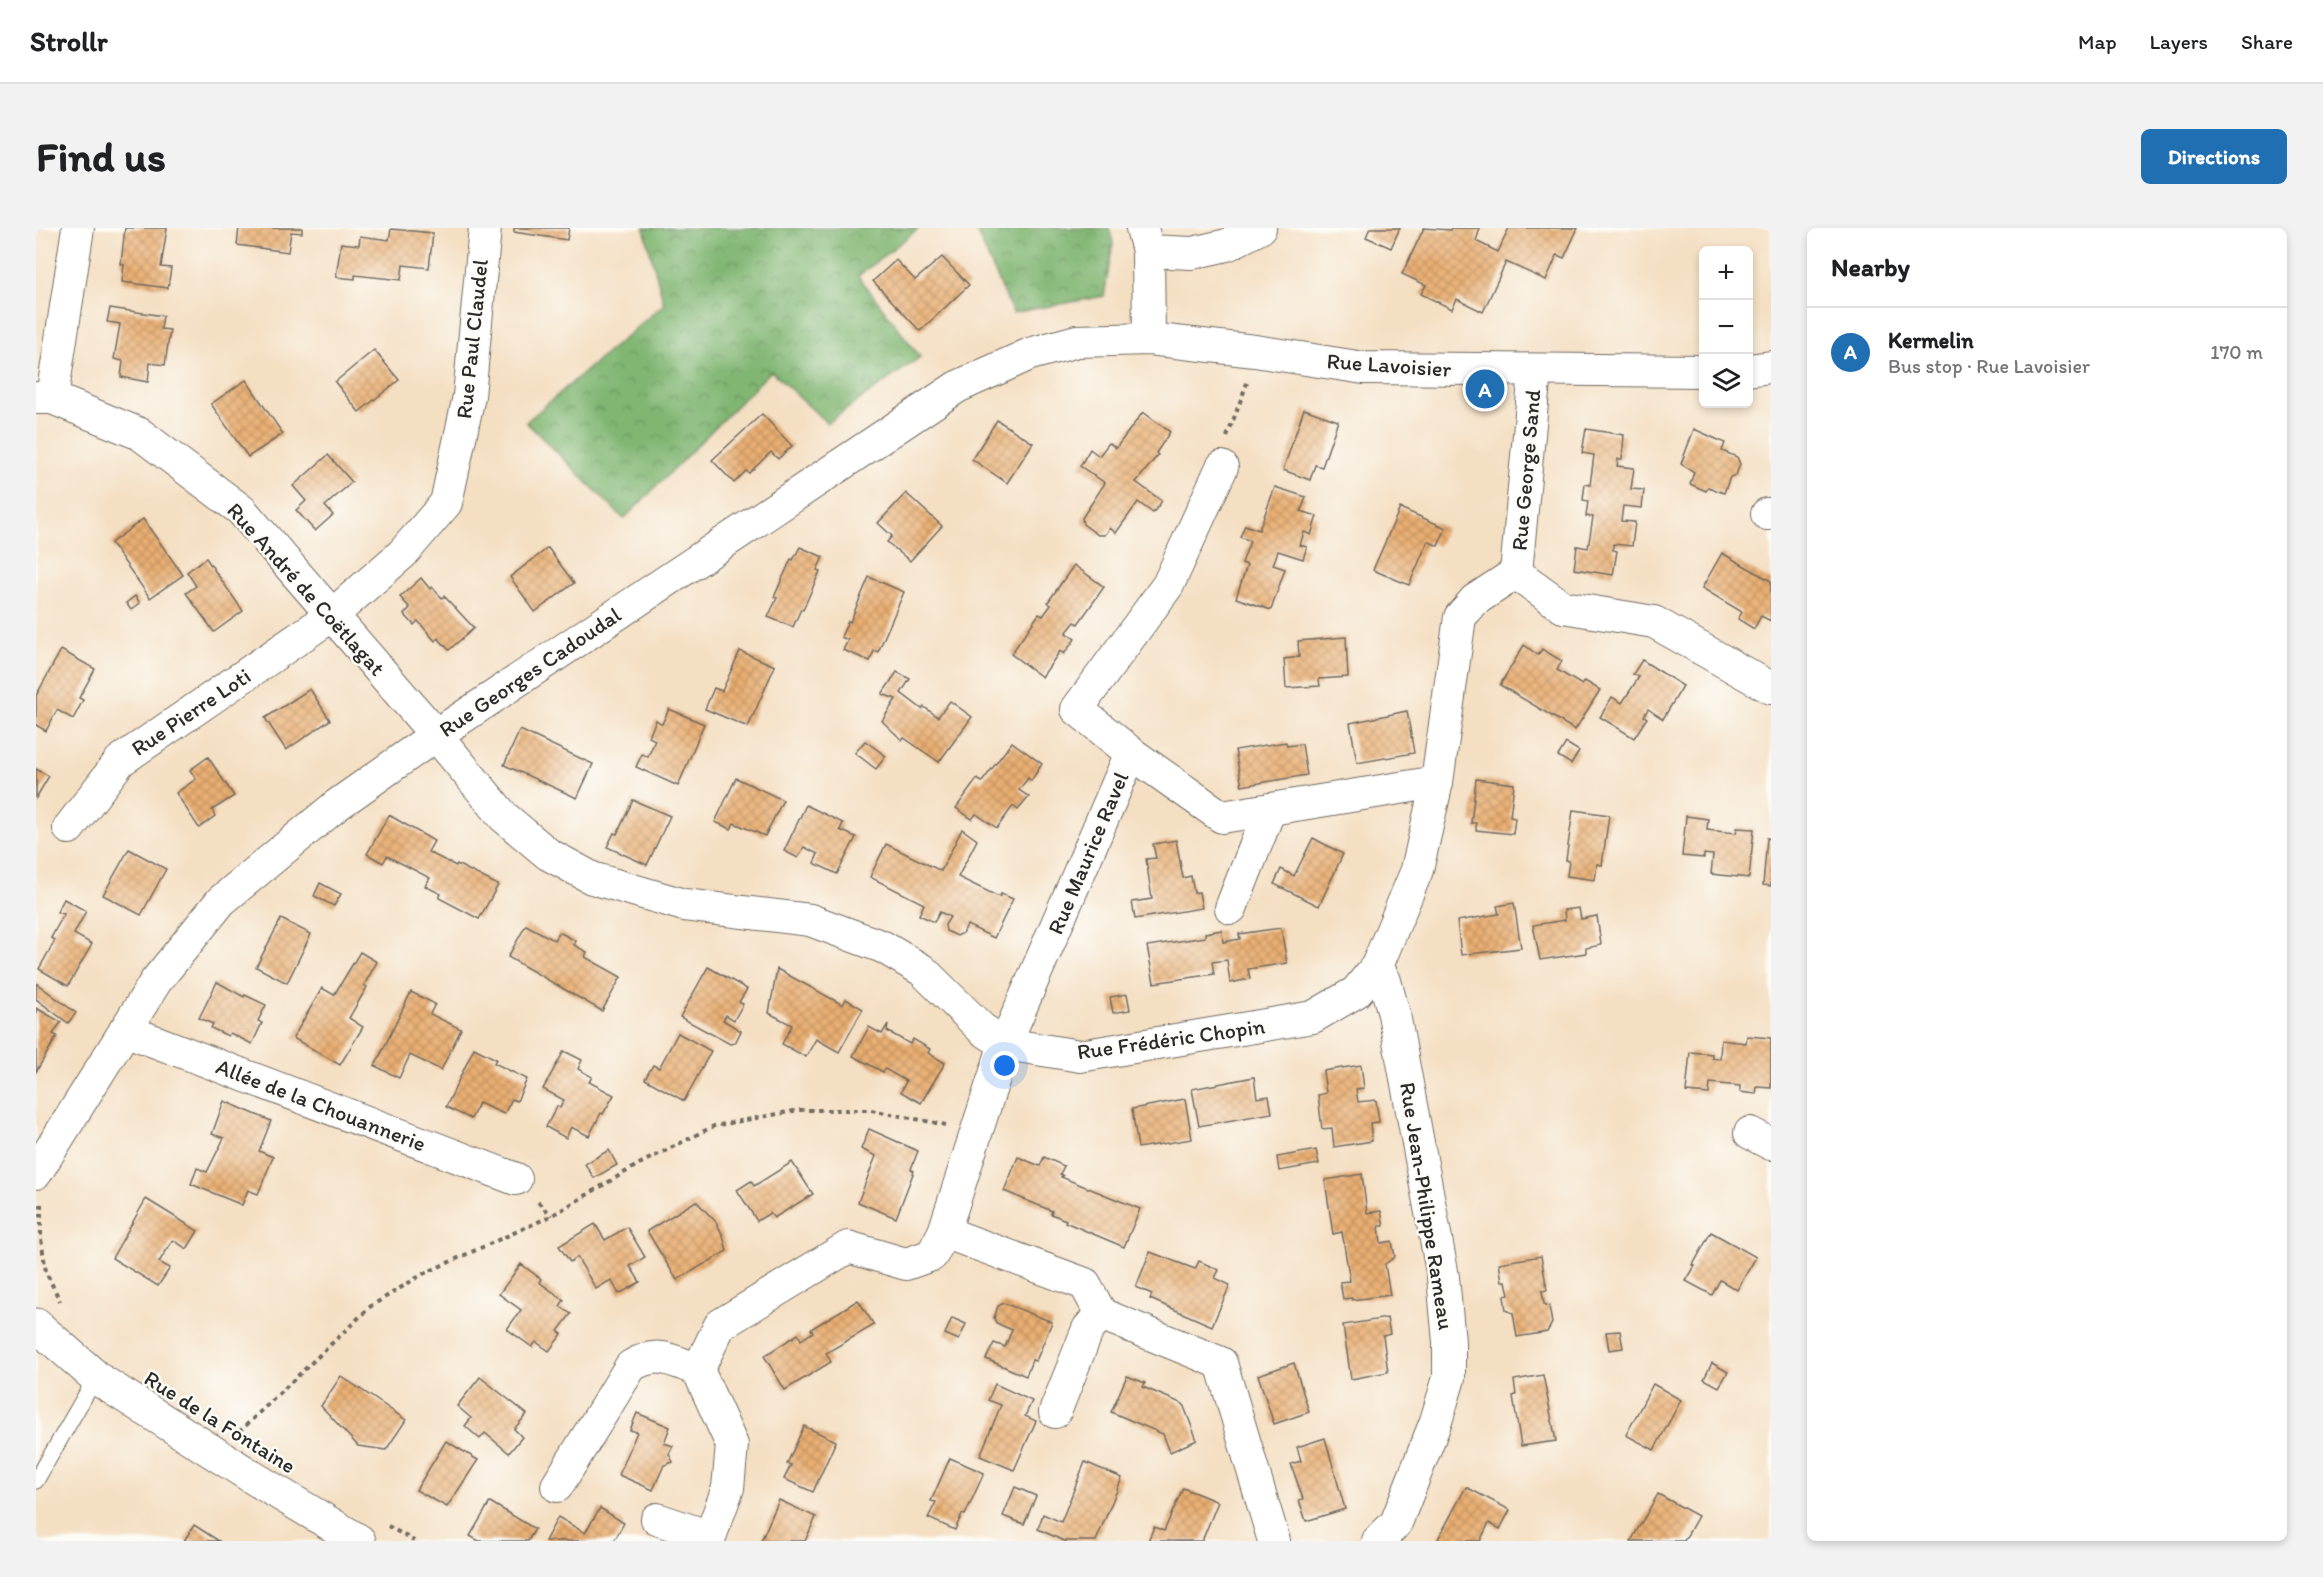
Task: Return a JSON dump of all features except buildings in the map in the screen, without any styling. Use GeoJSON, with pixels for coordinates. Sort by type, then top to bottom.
{"type":"FeatureCollection","features":[{"type":"Feature","properties":{"kind":"main road","name":"Rue de la Fontaine"},"geometry":{"type":"LineString","coordinates":[[36,1325],[96,1377],[257,1480],[372,1532]]}},
{"type":"Feature","properties":{"kind":"street"},"geometry":{"type":"LineString","coordinates":[[44,398],[78,228]]}},
{"type":"Feature","properties":{"kind":"street","name":"Rue Paul Claudel"},"geometry":{"type":"LineString","coordinates":[[331,616],[402,554],[446,503],[469,396],[485,228]]}},
{"type":"Feature","properties":{"kind":"street"},"geometry":{"type":"LineString","coordinates":[[1149,339],[1145,240],[1192,253],[1227,245],[1260,228]]}},
{"type":"Feature","properties":{"kind":"street","name":"Rue Lavoisier"},"geometry":{"type":"LineString","coordinates":[[1149,339],[1255,351],[1364,368],[1699,371]]}},
{"type":"Feature","properties":{"kind":"street","name":"Rue Georges Cadoudal"},"geometry":{"type":"LineString","coordinates":[[37,1172],[156,981],[221,902],[337,805],[436,735],[957,387],[1030,354],[1077,341],[1149,339]]}},
{"type":"Feature","properties":{"kind":"street"},"geometry":{"type":"LineString","coordinates":[[1753,369],[1771,367]]}},
{"type":"Feature","properties":{"kind":"street","name":"Rue George Sand"},"geometry":{"type":"LineString","coordinates":[[1535,371],[1516,573],[1563,607],[1654,622],[1771,688]]}},
{"type":"Feature","properties":{"kind":"street","name":"Rue André de Coëtlagat"},"geometry":{"type":"LineString","coordinates":[[44,398],[140,434],[241,510],[436,735]]}},
{"type":"Feature","properties":{"kind":"street","name":"Rue Maurice Ravel"},"geometry":{"type":"LineString","coordinates":[[698,1370],[720,1325],[848,1247],[906,1264],[932,1255],[944,1232],[1005,1044],[1131,753],[1077,709],[1168,585],[1222,467]]}},
{"type":"Feature","properties":{"kind":"street","name":"Rue Frédéric Chopin"},"geometry":{"type":"LineString","coordinates":[[436,735],[504,817],[548,854],[592,878],[684,905],[810,920],[883,947],[922,970],[982,1029],[1005,1044],[1080,1056],[1313,1017],[1356,992],[1377,966],[1417,870],[1437,782],[1460,617],[1475,600],[1516,573]]}},
{"type":"Feature","properties":{"kind":"street","name":"Rue Pierre Loti"},"geometry":{"type":"LineString","coordinates":[[69,828],[120,761],[331,616]]}},
{"type":"Feature","properties":{"kind":"street"},"geometry":{"type":"LineString","coordinates":[[1131,753],[1222,817],[1437,782]]}},
{"type":"Feature","properties":{"kind":"street"},"geometry":{"type":"LineString","coordinates":[[1231,908],[1270,809]]}},
{"type":"Feature","properties":{"kind":"street","name":"Rue Jean-Philippe Rameau"},"geometry":{"type":"LineString","coordinates":[[1377,966],[1385,981],[1394,1014],[1443,1277],[1449,1342],[1449,1378],[1436,1421],[1396,1523],[1378,1541]]}},
{"type":"Feature","properties":{"kind":"street","name":"Allée de la Chouannerie"},"geometry":{"type":"LineString","coordinates":[[125,1030],[516,1179]]}},
{"type":"Feature","properties":{"kind":"street"},"geometry":{"type":"LineString","coordinates":[[944,1232],[1085,1284],[1101,1314],[1221,1363],[1275,1541]]}},
{"type":"Feature","properties":{"kind":"street"},"geometry":{"type":"LineString","coordinates":[[1055,1412],[1088,1329],[1101,1314]]}},
{"type":"Feature","properties":{"kind":"street"},"geometry":{"type":"LineString","coordinates":[[557,1486],[631,1366],[646,1357],[664,1358],[698,1370],[732,1445],[728,1488],[712,1539],[657,1519]]}},
{"type":"Feature","properties":{"kind":"lane"},"geometry":{"type":"LineString","coordinates":[[36,1481],[96,1377]]}},
{"type":"Feature","properties":{"kind":"path"},"geometry":{"type":"LineString","coordinates":[[1222,467],[1221,453],[1248,381],[1255,351]]}},
{"type":"Feature","properties":{"kind":"path","name":"Rue de la Fontaine"},"geometry":{"type":"LineString","coordinates":[[246,1440],[237,1435],[371,1306],[423,1274],[551,1216],[639,1164],[714,1126],[799,1110],[872,1110],[977,1132]]}},
{"type":"Feature","properties":{"kind":"path"},"geometry":{"type":"LineString","coordinates":[[37,1172],[42,1207],[41,1239],[46,1272],[64,1310]]}},
{"type":"Feature","properties":{"kind":"path"},"geometry":{"type":"LineString","coordinates":[[372,1532],[414,1541]]}},
{"type":"Feature","properties":{"kind":"green space"},"geometry":{"type":"Polygon","coordinates":[[[644,228],[919,228],[858,276],[920,357],[827,423],[771,371],[624,519],[526,422],[664,304],[644,228]]]}},
{"type":"Feature","properties":{"kind":"green space"},"geometry":{"type":"Polygon","coordinates":[[[975,228],[1109,228],[1113,243],[1104,296],[1013,313],[975,228]]]}},
{"type":"Feature","properties":{"kind":"place","name":"Kermelin"},"geometry":{"type":"Point","coordinates":[1485,389]}}]}
